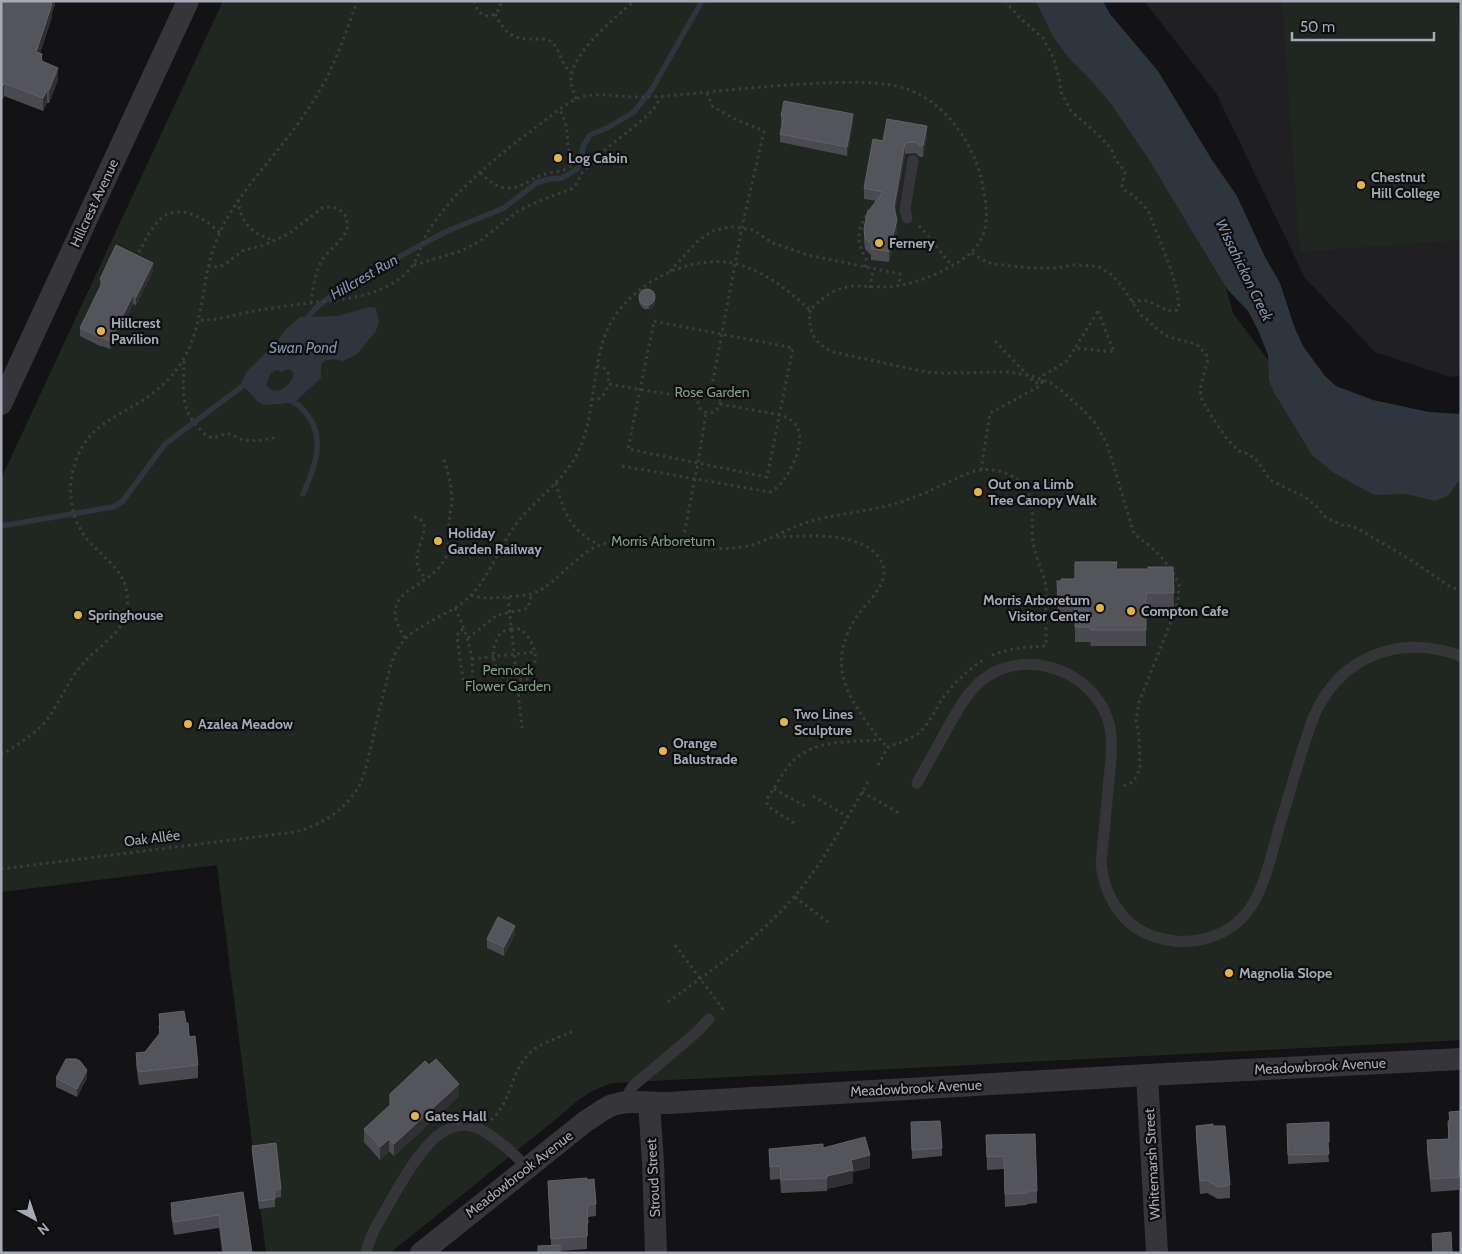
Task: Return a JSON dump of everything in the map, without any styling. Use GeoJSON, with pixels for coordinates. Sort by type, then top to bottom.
{"type":"FeatureCollection","features":[{"type":"Feature","properties":{"kind":"street","name":"Hillcrest Avenue"},"geometry":{"type":"LineString","coordinates":[[1,404],[188,1]]}},
{"type":"Feature","properties":{"kind":"street","name":"Meadowbrook Avenue"},"geometry":{"type":"LineString","coordinates":[[421,1253],[600,1111],[611,1106],[627,1103],[1461,1059]]}},
{"type":"Feature","properties":{"kind":"street","name":"Whitemarsh Street"},"geometry":{"type":"LineString","coordinates":[[1147,1075],[1157,1253]]}},
{"type":"Feature","properties":{"kind":"street","name":"Stroud Street"},"geometry":{"type":"LineString","coordinates":[[649,1103],[656,1253]]}},
{"type":"Feature","properties":{"kind":"lane"},"geometry":{"type":"LineString","coordinates":[[906,218],[905,209],[914,160]]}},
{"type":"Feature","properties":{"kind":"lane"},"geometry":{"type":"LineString","coordinates":[[917,782],[961,704],[971,691],[992,674],[1004,668],[1029,664],[1055,669],[1067,674],[1088,688],[1102,706],[1107,717],[1112,744],[1102,864],[1106,888],[1111,899],[1117,909],[1136,927],[1148,934],[1174,941],[1188,942],[1200,940],[1226,930],[1254,902],[1260,890],[1311,723],[1319,703],[1336,681],[1363,660],[1396,648],[1414,646],[1446,651],[1461,656]]}},
{"type":"Feature","properties":{"kind":"lane"},"geometry":{"type":"LineString","coordinates":[[627,1103],[629,1092],[633,1086],[698,1032],[709,1019]]}},
{"type":"Feature","properties":{"kind":"lane"},"geometry":{"type":"LineString","coordinates":[[366,1253],[372,1233],[399,1185],[423,1152],[438,1136],[452,1127],[466,1125],[479,1130],[512,1152],[527,1168]]}},
{"type":"Feature","properties":{"kind":"path"},"geometry":{"type":"LineString","coordinates":[[1,755],[29,737],[45,722],[76,672],[116,631],[123,622],[127,611],[128,600],[122,577],[109,559],[90,542],[78,523],[72,507],[70,484],[72,472],[81,450],[87,439],[106,422],[144,399],[167,381],[184,359],[191,347],[199,320],[208,266],[220,233],[238,200],[292,132],[324,83],[357,1]]}},
{"type":"Feature","properties":{"kind":"path"},"geometry":{"type":"LineString","coordinates":[[474,1],[481,14],[486,16],[499,11],[501,1]]}},
{"type":"Feature","properties":{"kind":"path"},"geometry":{"type":"LineString","coordinates":[[576,99],[571,83],[571,73],[586,48],[605,27],[634,1]]}},
{"type":"Feature","properties":{"kind":"path"},"geometry":{"type":"LineString","coordinates":[[1005,1],[1018,17],[1043,38],[1054,57],[1061,92],[1071,112],[1111,148],[1115,159],[1125,172],[1122,186],[1124,190],[1134,196],[1148,210],[1177,290],[1179,308],[1172,312],[1150,301],[1140,300],[1132,302]]}},
{"type":"Feature","properties":{"kind":"path"},"geometry":{"type":"LineString","coordinates":[[495,14],[508,33],[514,37],[552,41],[563,63],[571,73]]}},
{"type":"Feature","properties":{"kind":"path"},"geometry":{"type":"LineString","coordinates":[[199,320],[216,320],[282,306],[335,301],[360,296],[396,281],[407,273],[413,265],[425,238],[438,216],[451,201],[500,154],[576,99],[594,94],[660,97],[792,84],[863,83],[892,85],[907,89],[935,105],[960,130],[975,160],[981,179],[987,219],[985,233],[980,244],[969,255],[935,275],[899,286],[870,288],[855,286],[837,289],[822,298],[810,310],[809,322],[812,334],[824,348],[833,352],[926,372],[942,374],[1010,372],[1036,377],[1063,392],[1095,423],[1107,444],[1134,534],[1163,559],[1173,572],[1179,585],[1178,600],[1172,619],[1139,702],[1136,720],[1139,736],[1140,767],[1137,776],[1131,783],[1122,787],[1108,788]]}},
{"type":"Feature","properties":{"kind":"path"},"geometry":{"type":"LineString","coordinates":[[707,93],[713,107],[737,120],[764,131],[742,227],[711,391]]}},
{"type":"Feature","properties":{"kind":"path"},"geometry":{"type":"LineString","coordinates":[[413,265],[460,251],[480,241],[518,212],[539,201],[571,189],[582,173],[601,153],[647,116],[656,106],[660,97]]}},
{"type":"Feature","properties":{"kind":"path"},"geometry":{"type":"LineString","coordinates":[[480,173],[494,185],[505,188],[517,188],[541,175],[564,171],[571,167],[574,162],[573,156],[568,149],[568,132],[560,110]]}},
{"type":"Feature","properties":{"kind":"path"},"geometry":{"type":"LineString","coordinates":[[238,200],[242,216],[249,227],[259,235],[275,240]]}},
{"type":"Feature","properties":{"kind":"path"},"geometry":{"type":"LineString","coordinates":[[208,266],[218,267],[224,265],[242,251],[290,233],[322,208],[329,206],[336,208],[345,215],[348,226],[347,231],[343,238],[323,259],[316,276],[313,302]]}},
{"type":"Feature","properties":{"kind":"path"},"geometry":{"type":"LineString","coordinates":[[865,267],[866,259],[858,240],[862,220],[870,208],[900,214],[914,222],[926,232],[952,266]]}},
{"type":"Feature","properties":{"kind":"path"},"geometry":{"type":"LineString","coordinates":[[134,262],[148,234],[165,215],[183,211],[193,214],[212,225],[220,233]]}},
{"type":"Feature","properties":{"kind":"path"},"geometry":{"type":"LineString","coordinates":[[669,271],[697,242],[710,232],[724,228],[742,227],[753,230],[773,243],[790,250],[900,274],[899,286]]}},
{"type":"Feature","properties":{"kind":"path"},"geometry":{"type":"LineString","coordinates":[[972,253],[986,262],[1010,266],[1057,268],[1073,265],[1099,268],[1115,278],[1141,315],[1161,332],[1169,337],[1196,344],[1206,354],[1208,359],[1200,389],[1202,400],[1227,439],[1239,452],[1249,454],[1264,469],[1270,480],[1305,497],[1324,516],[1342,525],[1352,526],[1411,560],[1448,586],[1461,591]]}},
{"type":"Feature","properties":{"kind":"path"},"geometry":{"type":"LineString","coordinates":[[443,457],[448,469],[452,499],[448,554],[435,572],[405,592],[397,604],[395,611],[396,620],[405,638],[455,608],[471,595],[516,524],[570,467],[581,447],[588,421],[604,337],[613,319],[626,301],[647,284],[669,271],[694,264],[714,262],[736,264],[756,270],[788,290],[810,310]]}},
{"type":"Feature","properties":{"kind":"path"},"geometry":{"type":"LineString","coordinates":[[870,288],[873,269]]}},
{"type":"Feature","properties":{"kind":"path"},"geometry":{"type":"LineString","coordinates":[[980,470],[990,412],[1040,386],[1044,375],[1067,361],[1084,333],[1098,311],[1114,352],[1075,348]]}},
{"type":"Feature","properties":{"kind":"path"},"geometry":{"type":"LineString","coordinates":[[654,321],[722,334],[793,348],[768,477],[628,449],[654,321]]}},
{"type":"Feature","properties":{"kind":"path"},"geometry":{"type":"LineString","coordinates":[[995,341],[1034,382],[1042,382]]}},
{"type":"Feature","properties":{"kind":"path"},"geometry":{"type":"LineString","coordinates":[[184,359],[185,406],[190,419],[200,429],[210,437],[229,434],[242,440],[253,441],[278,437]]}},
{"type":"Feature","properties":{"kind":"path"},"geometry":{"type":"LineString","coordinates":[[591,399],[598,400],[603,396],[606,393],[608,384],[606,368],[597,366]]}},
{"type":"Feature","properties":{"kind":"path"},"geometry":{"type":"LineString","coordinates":[[608,384],[698,400]]}},
{"type":"Feature","properties":{"kind":"path"},"geometry":{"type":"LineString","coordinates":[[711,391],[715,392],[718,396],[720,404],[715,411],[706,413],[699,408],[698,400],[702,392],[711,391]]}},
{"type":"Feature","properties":{"kind":"path"},"geometry":{"type":"LineString","coordinates":[[622,466],[770,492],[779,488],[798,453],[800,438],[799,429],[795,422],[780,414],[720,404]]}},
{"type":"Feature","properties":{"kind":"path"},"geometry":{"type":"LineString","coordinates":[[682,545],[706,413]]}},
{"type":"Feature","properties":{"kind":"path"},"geometry":{"type":"LineString","coordinates":[[471,595],[480,598],[532,594],[543,588],[583,554],[598,545],[617,540],[637,538],[701,548],[727,549],[750,546],[810,521],[904,501],[967,474],[980,470],[995,470],[1009,475],[1020,482],[1029,493],[1032,506],[1033,543],[1046,583],[1046,622]]}},
{"type":"Feature","properties":{"kind":"path"},"geometry":{"type":"LineString","coordinates":[[556,483],[565,512],[574,526],[584,536],[598,545]]}},
{"type":"Feature","properties":{"kind":"path"},"geometry":{"type":"LineString","coordinates":[[414,517],[422,521],[425,526],[416,554],[418,569],[426,579]]}},
{"type":"Feature","properties":{"kind":"path"},"geometry":{"type":"LineString","coordinates":[[775,537],[818,536],[853,541],[872,550],[884,567],[882,581],[878,589],[850,628],[844,646],[842,662],[845,686],[850,696],[880,740],[888,747],[878,765]]}},
{"type":"Feature","properties":{"kind":"path"},"geometry":{"type":"LineString","coordinates":[[468,638],[496,615],[528,608],[532,594]]}},
{"type":"Feature","properties":{"kind":"path"},"geometry":{"type":"LineString","coordinates":[[508,597],[522,728]]}},
{"type":"Feature","properties":{"kind":"path"},"geometry":{"type":"LineString","coordinates":[[455,608],[468,638],[473,678],[469,682],[463,680],[456,637],[459,631],[464,629]]}},
{"type":"Feature","properties":{"kind":"path"},"geometry":{"type":"LineString","coordinates":[[511,629],[521,629],[524,632],[533,645],[534,652],[534,665],[527,679],[507,681],[496,668],[493,657],[493,648],[501,632],[511,629]]}},
{"type":"Feature","properties":{"kind":"path","name":"Oak Allée"},"geometry":{"type":"LineString","coordinates":[[1,869],[273,835],[306,829],[329,818],[347,803],[360,784],[390,665],[405,638]]}},
{"type":"Feature","properties":{"kind":"path"},"geometry":{"type":"LineString","coordinates":[[472,660],[534,652]]}},
{"type":"Feature","properties":{"kind":"path"},"geometry":{"type":"LineString","coordinates":[[794,823],[767,806],[767,802],[774,788],[794,761],[813,748],[824,745],[880,740]]}},
{"type":"Feature","properties":{"kind":"path"},"geometry":{"type":"LineString","coordinates":[[668,1002],[752,939],[795,897],[817,868],[868,782]]}},
{"type":"Feature","properties":{"kind":"path"},"geometry":{"type":"LineString","coordinates":[[774,788],[805,806]]}},
{"type":"Feature","properties":{"kind":"path"},"geometry":{"type":"LineString","coordinates":[[862,792],[899,813]]}},
{"type":"Feature","properties":{"kind":"path"},"geometry":{"type":"LineString","coordinates":[[813,796],[848,817]]}},
{"type":"Feature","properties":{"kind":"path"},"geometry":{"type":"LineString","coordinates":[[795,897],[829,923]]}},
{"type":"Feature","properties":{"kind":"path"},"geometry":{"type":"LineString","coordinates":[[674,945],[725,1012]]}},
{"type":"Feature","properties":{"kind":"path"},"geometry":{"type":"LineString","coordinates":[[479,1130],[499,1111],[509,1092],[516,1072],[533,1050],[572,1032]]}},
{"type":"Feature","properties":{"kind":"shaded area","name":"Chestnut Hill College"},"geometry":{"type":"Polygon","coordinates":[[[1144,1],[1461,1],[1461,375],[1450,377],[1375,352],[1305,278],[1216,93],[1144,1]]]}},
{"type":"Feature","properties":{"kind":"green space","name":"Morris Arboretum"},"geometry":{"type":"Polygon","coordinates":[[[223,1],[1059,1],[1196,182],[1233,313],[1302,406],[1461,448],[1461,1040],[613,1083],[593,1091],[582,1098],[390,1253],[266,1253],[217,865],[1,892],[1,479],[223,1]]]}},
{"type":"Feature","properties":{"kind":"green space"},"geometry":{"type":"Polygon","coordinates":[[[1282,1],[1457,1],[1461,58],[1461,240],[1300,252],[1282,1]]]}},
{"type":"Feature","properties":{"kind":"water","name":"Wissahickon Creek"},"geometry":{"type":"Polygon","coordinates":[[[1036,1],[1103,1],[1110,14],[1158,71],[1212,160],[1237,196],[1265,257],[1280,283],[1294,326],[1303,346],[1325,376],[1336,386],[1373,400],[1429,412],[1461,414],[1461,480],[1448,496],[1435,501],[1406,494],[1374,495],[1334,473],[1312,455],[1269,381],[1268,355],[1248,311],[1227,289],[1148,158],[1111,104],[1068,57],[1053,37],[1036,1]]]}},
{"type":"Feature","properties":{"kind":"water","name":"Swan Pond"},"geometry":{"type":"Polygon","coordinates":[[[369,307],[376,308],[379,322],[376,331],[357,354],[343,361],[332,359],[324,361],[321,365],[321,378],[295,402],[265,405],[258,402],[241,383],[247,371],[275,344],[285,330],[300,317],[338,316],[369,307]],[[288,369],[281,372],[277,370],[271,373],[266,385],[274,390],[282,389],[294,375],[288,369]]]}},
{"type":"Feature","properties":{"kind":"building"},"geometry":{"type":"Polygon","coordinates":[[[1,1],[52,1],[36,52],[42,54],[42,61],[58,68],[49,90],[47,90],[43,98],[4,83],[1,86],[1,1]]]}},
{"type":"Feature","properties":{"kind":"building"},"geometry":{"type":"Polygon","coordinates":[[[784,101],[853,114],[847,147],[780,134],[784,116],[781,116],[784,101]]]}},
{"type":"Feature","properties":{"kind":"building"},"geometry":{"type":"Polygon","coordinates":[[[887,119],[927,126],[923,146],[915,142],[905,143],[894,207],[897,220],[889,251],[871,249],[872,245],[865,238],[864,229],[867,213],[883,192],[864,188],[873,139],[883,141],[887,119]]]}},
{"type":"Feature","properties":{"kind":"building"},"geometry":{"type":"Polygon","coordinates":[[[116,245],[153,263],[136,297],[133,295],[110,341],[80,328],[103,281],[100,279],[116,245]]]}},
{"type":"Feature","properties":{"kind":"building"},"geometry":{"type":"Polygon","coordinates":[[[647,289],[653,291],[655,297],[653,303],[647,305],[641,303],[639,297],[641,291],[647,289]]]}},
{"type":"Feature","properties":{"kind":"building","name":"Morris Arboretum Visitor Center"},"geometry":{"type":"Polygon","coordinates":[[[1075,562],[1117,562],[1116,569],[1173,567],[1174,593],[1146,593],[1146,630],[1091,630],[1090,627],[1075,627],[1075,605],[1062,605],[1062,603],[1058,603],[1057,581],[1062,581],[1061,579],[1075,579],[1075,562]]]}},
{"type":"Feature","properties":{"kind":"building"},"geometry":{"type":"Polygon","coordinates":[[[498,917],[515,926],[504,947],[487,939],[498,917]]]}},
{"type":"Feature","properties":{"kind":"building"},"geometry":{"type":"Polygon","coordinates":[[[184,1011],[186,1023],[188,1023],[189,1037],[195,1036],[198,1065],[139,1072],[136,1053],[145,1052],[160,1033],[159,1014],[184,1011]]]}},
{"type":"Feature","properties":{"kind":"building"},"geometry":{"type":"Polygon","coordinates":[[[66,1059],[80,1061],[87,1070],[77,1089],[56,1078],[66,1059]]]}},
{"type":"Feature","properties":{"kind":"building","name":"Gates Hall"},"geometry":{"type":"Polygon","coordinates":[[[436,1059],[459,1084],[394,1144],[389,1139],[380,1147],[364,1129],[390,1105],[390,1094],[425,1061],[429,1065],[436,1059]]]}},
{"type":"Feature","properties":{"kind":"building"},"geometry":{"type":"Polygon","coordinates":[[[1461,1111],[1461,1161],[1458,1161],[1459,1177],[1431,1179],[1427,1140],[1449,1139],[1449,1112],[1461,1111]]]}},
{"type":"Feature","properties":{"kind":"building"},"geometry":{"type":"Polygon","coordinates":[[[940,1121],[942,1148],[912,1150],[911,1122],[940,1121]]]}},
{"type":"Feature","properties":{"kind":"building"},"geometry":{"type":"Polygon","coordinates":[[[1329,1122],[1329,1154],[1288,1155],[1287,1124],[1329,1122]]]}},
{"type":"Feature","properties":{"kind":"building"},"geometry":{"type":"Polygon","coordinates":[[[1213,1124],[1213,1126],[1225,1126],[1230,1185],[1218,1187],[1207,1180],[1200,1181],[1196,1126],[1213,1124]]]}},
{"type":"Feature","properties":{"kind":"building"},"geometry":{"type":"Polygon","coordinates":[[[1035,1134],[1037,1191],[1005,1194],[1004,1156],[987,1157],[986,1135],[1035,1134]]]}},
{"type":"Feature","properties":{"kind":"building"},"geometry":{"type":"Polygon","coordinates":[[[865,1137],[870,1155],[851,1160],[853,1170],[827,1176],[827,1178],[781,1180],[780,1166],[770,1167],[769,1149],[823,1144],[823,1148],[865,1137]]]}},
{"type":"Feature","properties":{"kind":"building"},"geometry":{"type":"Polygon","coordinates":[[[276,1143],[281,1189],[274,1189],[275,1199],[259,1201],[252,1146],[276,1143]]]}},
{"type":"Feature","properties":{"kind":"building"},"geometry":{"type":"Polygon","coordinates":[[[587,1178],[587,1180],[594,1179],[596,1204],[588,1204],[587,1207],[587,1236],[551,1239],[548,1181],[587,1178]]]}},
{"type":"Feature","properties":{"kind":"building"},"geometry":{"type":"Polygon","coordinates":[[[243,1192],[252,1253],[220,1253],[224,1252],[219,1215],[174,1222],[171,1203],[243,1192]]]}},
{"type":"Feature","properties":{"kind":"building"},"geometry":{"type":"Polygon","coordinates":[[[1451,1232],[1452,1253],[1433,1253],[1432,1234],[1451,1232]]]}},
{"type":"Feature","properties":{"kind":"building"},"geometry":{"type":"Polygon","coordinates":[[[560,1245],[560,1253],[538,1253],[538,1246],[560,1245]]]}},
{"type":"Feature","properties":{"kind":"waterway","name":"Hillcrest Run"},"geometry":{"type":"LineString","coordinates":[[304,322],[316,308],[338,290],[445,232],[504,208],[536,183],[562,178],[577,169],[581,160],[583,146],[590,135],[609,127],[634,112],[652,89],[702,1]]}},
{"type":"Feature","properties":{"kind":"waterway","name":"Hillcrest Run"},"geometry":{"type":"LineString","coordinates":[[1,526],[113,507],[122,502],[165,444],[248,382]]}},
{"type":"Feature","properties":{"kind":"waterway"},"geometry":{"type":"LineString","coordinates":[[289,400],[300,406],[312,422],[316,432],[317,452],[315,463],[303,494]]}},
{"type":"Feature","properties":{"kind":"place","name":"Log Cabin"},"geometry":{"type":"Point","coordinates":[558,158]}},
{"type":"Feature","properties":{"kind":"place","name":"Chestnut Hill College"},"geometry":{"type":"Point","coordinates":[1361,185]}},
{"type":"Feature","properties":{"kind":"place","name":"Fernery"},"geometry":{"type":"Point","coordinates":[879,243]}},
{"type":"Feature","properties":{"kind":"place","name":"Hillcrest Pavilion"},"geometry":{"type":"Point","coordinates":[101,331]}},
{"type":"Feature","properties":{"kind":"place","name":"Out on a Limb Tree Canopy Walk"},"geometry":{"type":"Point","coordinates":[978,492]}},
{"type":"Feature","properties":{"kind":"place","name":"Holiday Garden Railway"},"geometry":{"type":"Point","coordinates":[438,541]}},
{"type":"Feature","properties":{"kind":"place","name":"Morris Arboretum Visitor Center"},"geometry":{"type":"Point","coordinates":[1100,608]}},
{"type":"Feature","properties":{"kind":"place","name":"Compton Cafe"},"geometry":{"type":"Point","coordinates":[1131,611]}},
{"type":"Feature","properties":{"kind":"place","name":"Springhouse"},"geometry":{"type":"Point","coordinates":[78,615]}},
{"type":"Feature","properties":{"kind":"place","name":"Two Lines Sculpture"},"geometry":{"type":"Point","coordinates":[784,722]}},
{"type":"Feature","properties":{"kind":"place","name":"Azalea Meadow"},"geometry":{"type":"Point","coordinates":[188,724]}},
{"type":"Feature","properties":{"kind":"place","name":"Orange Balustrade"},"geometry":{"type":"Point","coordinates":[663,751]}},
{"type":"Feature","properties":{"kind":"place","name":"Magnolia Slope"},"geometry":{"type":"Point","coordinates":[1229,973]}},
{"type":"Feature","properties":{"kind":"place","name":"Gates Hall"},"geometry":{"type":"Point","coordinates":[415,1116]}},
{"type":"Feature","properties":{"kind":"park label","name":"Rose Garden"},"geometry":{"type":"Point","coordinates":[712,392]}},
{"type":"Feature","properties":{"kind":"park label","name":"Pennock Flower Garden"},"geometry":{"type":"Point","coordinates":[508,678]}}]}
